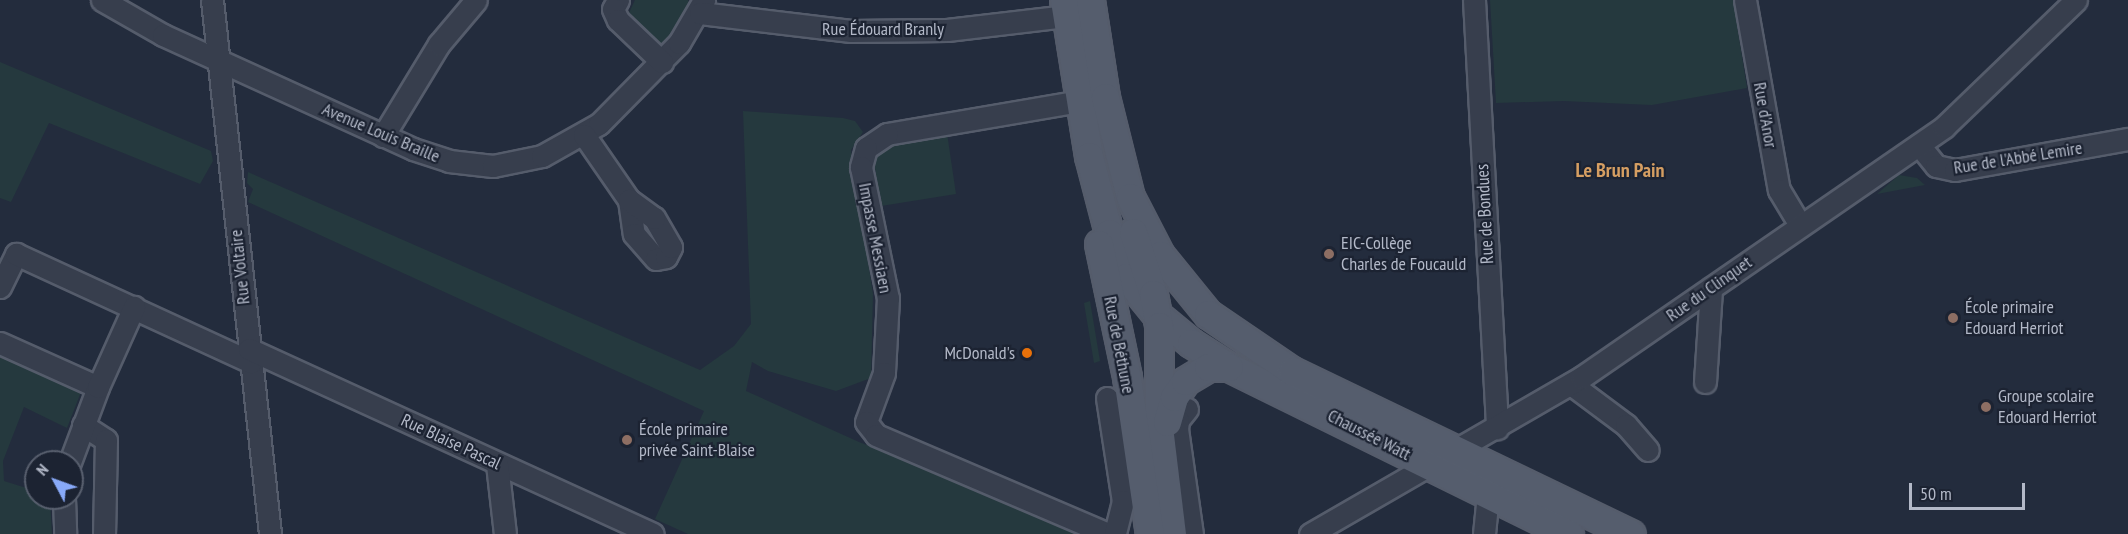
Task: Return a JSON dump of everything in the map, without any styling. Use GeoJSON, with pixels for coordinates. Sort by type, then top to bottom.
{"type":"FeatureCollection","features":[{"type":"Feature","properties":{"kind":"main road","name":"Chaussée Watt"},"geometry":{"type":"LineString","coordinates":[[1090,0],[1092,99],[1089,156],[1121,267],[1163,325],[1229,367],[1569,534]]}},
{"type":"Feature","properties":{"kind":"main road","name":"Chaussée Watt"},"geometry":{"type":"LineString","coordinates":[[1066,8],[1114,182],[1145,266],[1163,325]]}},
{"type":"Feature","properties":{"kind":"main road","name":"Chaussée Watt"},"geometry":{"type":"LineString","coordinates":[[1092,99],[1130,197],[1165,262],[1218,323],[1292,371]]}},
{"type":"Feature","properties":{"kind":"main road","name":"Rue de Béthune"},"geometry":{"type":"LineString","coordinates":[[1089,156],[1097,231],[1127,377],[1150,534]]}},
{"type":"Feature","properties":{"kind":"main road","name":"Chaussée Watt"},"geometry":{"type":"LineString","coordinates":[[1163,325],[1216,338],[1292,371],[1631,534]]}},
{"type":"Feature","properties":{"kind":"main road","name":"Rue de Béthune"},"geometry":{"type":"LineString","coordinates":[[1163,325],[1158,413],[1172,534]]}},
{"type":"Feature","properties":{"kind":"main road"},"geometry":{"type":"LineString","coordinates":[[1127,377],[1140,349],[1163,325]]}},
{"type":"Feature","properties":{"kind":"main road","name":"Rue de Béthune"},"geometry":{"type":"LineString","coordinates":[[1163,471],[1169,410],[1179,388],[1193,374],[1208,367],[1229,367]]}},
{"type":"Feature","properties":{"kind":"street","name":"Avenue Louis Braille"},"geometry":{"type":"LineString","coordinates":[[102,0],[137,22],[383,136],[449,161],[493,166],[531,161],[584,135],[611,114],[662,62],[702,6]]}},
{"type":"Feature","properties":{"kind":"street","name":"Rue Voltaire"},"geometry":{"type":"LineString","coordinates":[[212,0],[270,534]]}},
{"type":"Feature","properties":{"kind":"street"},"geometry":{"type":"LineString","coordinates":[[383,136],[457,20],[476,0]]}},
{"type":"Feature","properties":{"kind":"street"},"geometry":{"type":"LineString","coordinates":[[618,0],[614,9],[618,20],[662,62]]}},
{"type":"Feature","properties":{"kind":"street","name":"Rue de Bondues"},"geometry":{"type":"LineString","coordinates":[[1474,0],[1497,428]]}},
{"type":"Feature","properties":{"kind":"street","name":"Rue d'Anor"},"geometry":{"type":"LineString","coordinates":[[1745,0],[1777,180],[1786,206],[1800,225]]}},
{"type":"Feature","properties":{"kind":"street","name":"Rue du Clinquet"},"geometry":{"type":"LineString","coordinates":[[1310,534],[1460,450],[1571,384],[1919,145],[1964,111],[2076,0]]}},
{"type":"Feature","properties":{"kind":"street","name":"Rue Édouard Branly"},"geometry":{"type":"LineString","coordinates":[[702,6],[810,28],[862,31],[947,30],[1066,8]]}},
{"type":"Feature","properties":{"kind":"street","name":"Impasse Messiaen"},"geometry":{"type":"LineString","coordinates":[[1092,99],[887,134],[867,148],[861,167],[888,298],[884,373],[866,422],[876,435],[1108,534]]}},
{"type":"Feature","properties":{"kind":"street"},"geometry":{"type":"LineString","coordinates":[[584,135],[629,200]]}},
{"type":"Feature","properties":{"kind":"street","name":"Rue de l'Abbé Lemire"},"geometry":{"type":"LineString","coordinates":[[1919,145],[1936,166],[1955,170],[2128,139]]}},
{"type":"Feature","properties":{"kind":"street","name":"Rue Blaise Pascal"},"geometry":{"type":"LineString","coordinates":[[0,287],[16,254],[653,534]]}},
{"type":"Feature","properties":{"kind":"street"},"geometry":{"type":"LineString","coordinates":[[1705,382],[1711,288]]}},
{"type":"Feature","properties":{"kind":"street"},"geometry":{"type":"LineString","coordinates":[[74,450],[98,387],[134,307]]}},
{"type":"Feature","properties":{"kind":"street"},"geometry":{"type":"LineString","coordinates":[[0,343],[98,387]]}},
{"type":"Feature","properties":{"kind":"street"},"geometry":{"type":"LineString","coordinates":[[1571,384],[1626,425],[1648,450]]}},
{"type":"Feature","properties":{"kind":"street"},"geometry":{"type":"LineString","coordinates":[[1107,398],[1123,501],[1115,534]]}},
{"type":"Feature","properties":{"kind":"street"},"geometry":{"type":"LineString","coordinates":[[1187,409],[1178,420],[1177,429],[1192,534]]}},
{"type":"Feature","properties":{"kind":"street"},"geometry":{"type":"LineString","coordinates":[[83,425],[106,440],[104,534]]}},
{"type":"Feature","properties":{"kind":"street"},"geometry":{"type":"LineString","coordinates":[[497,464],[505,534]]}},
{"type":"Feature","properties":{"kind":"street"},"geometry":{"type":"LineString","coordinates":[[1484,534],[1488,494]]}},
{"type":"Feature","properties":{"kind":"street"},"geometry":{"type":"LineString","coordinates":[[64,510],[65,534]]}},
{"type":"Feature","properties":{"kind":"green space"},"geometry":{"type":"Polygon","coordinates":[[[635,0],[688,0],[692,10],[662,48],[627,17],[635,0]]]}},
{"type":"Feature","properties":{"kind":"green space"},"geometry":{"type":"Polygon","coordinates":[[[1490,0],[1733,0],[1747,88],[1652,105],[1564,101],[1496,103],[1490,0]]]}},
{"type":"Feature","properties":{"kind":"green space"},"geometry":{"type":"Polygon","coordinates":[[[0,62],[211,151],[213,161],[200,184],[49,123],[11,202],[0,198],[0,62]]]}},
{"type":"Feature","properties":{"kind":"green space"},"geometry":{"type":"Polygon","coordinates":[[[743,111],[843,118],[855,121],[863,132],[851,150],[873,294],[871,378],[836,391],[768,371],[752,362],[746,391],[859,442],[1095,534],[688,534],[655,519],[704,411],[248,202],[253,189],[247,183],[248,172],[700,370],[734,346],[751,324],[743,111]]]}},
{"type":"Feature","properties":{"kind":"green space"},"geometry":{"type":"Polygon","coordinates":[[[947,133],[956,194],[881,206],[873,156],[891,141],[947,133]]]}},
{"type":"Feature","properties":{"kind":"green space"},"geometry":{"type":"Polygon","coordinates":[[[1899,175],[1917,178],[1925,185],[1877,194],[1899,175]]]}},
{"type":"Feature","properties":{"kind":"green space"},"geometry":{"type":"Polygon","coordinates":[[[1090,301],[1100,361],[1094,363],[1084,303],[1090,301]]]}},
{"type":"Feature","properties":{"kind":"green space"},"geometry":{"type":"Polygon","coordinates":[[[0,354],[81,392],[67,428],[24,407],[3,461],[4,481],[24,487],[24,510],[51,510],[52,534],[0,534],[0,354]]]}},
{"type":"Feature","properties":{"kind":"place","name":"EIC-Collège Charles de Foucauld"},"geometry":{"type":"Point","coordinates":[1329,254]}},
{"type":"Feature","properties":{"kind":"place","name":"École primaire Edouard Herriot"},"geometry":{"type":"Point","coordinates":[1953,318]}},
{"type":"Feature","properties":{"kind":"place","name":"McDonald's"},"geometry":{"type":"Point","coordinates":[1027,353]}},
{"type":"Feature","properties":{"kind":"place","name":"Groupe scolaire Edouard Herriot"},"geometry":{"type":"Point","coordinates":[1986,407]}},
{"type":"Feature","properties":{"kind":"place","name":"École primaire privée Saint-Blaise"},"geometry":{"type":"Point","coordinates":[627,440]}},
{"type":"Feature","properties":{"kind":"district","name":"Le Brun Pain"},"geometry":{"type":"Point","coordinates":[1620,170]}}]}
